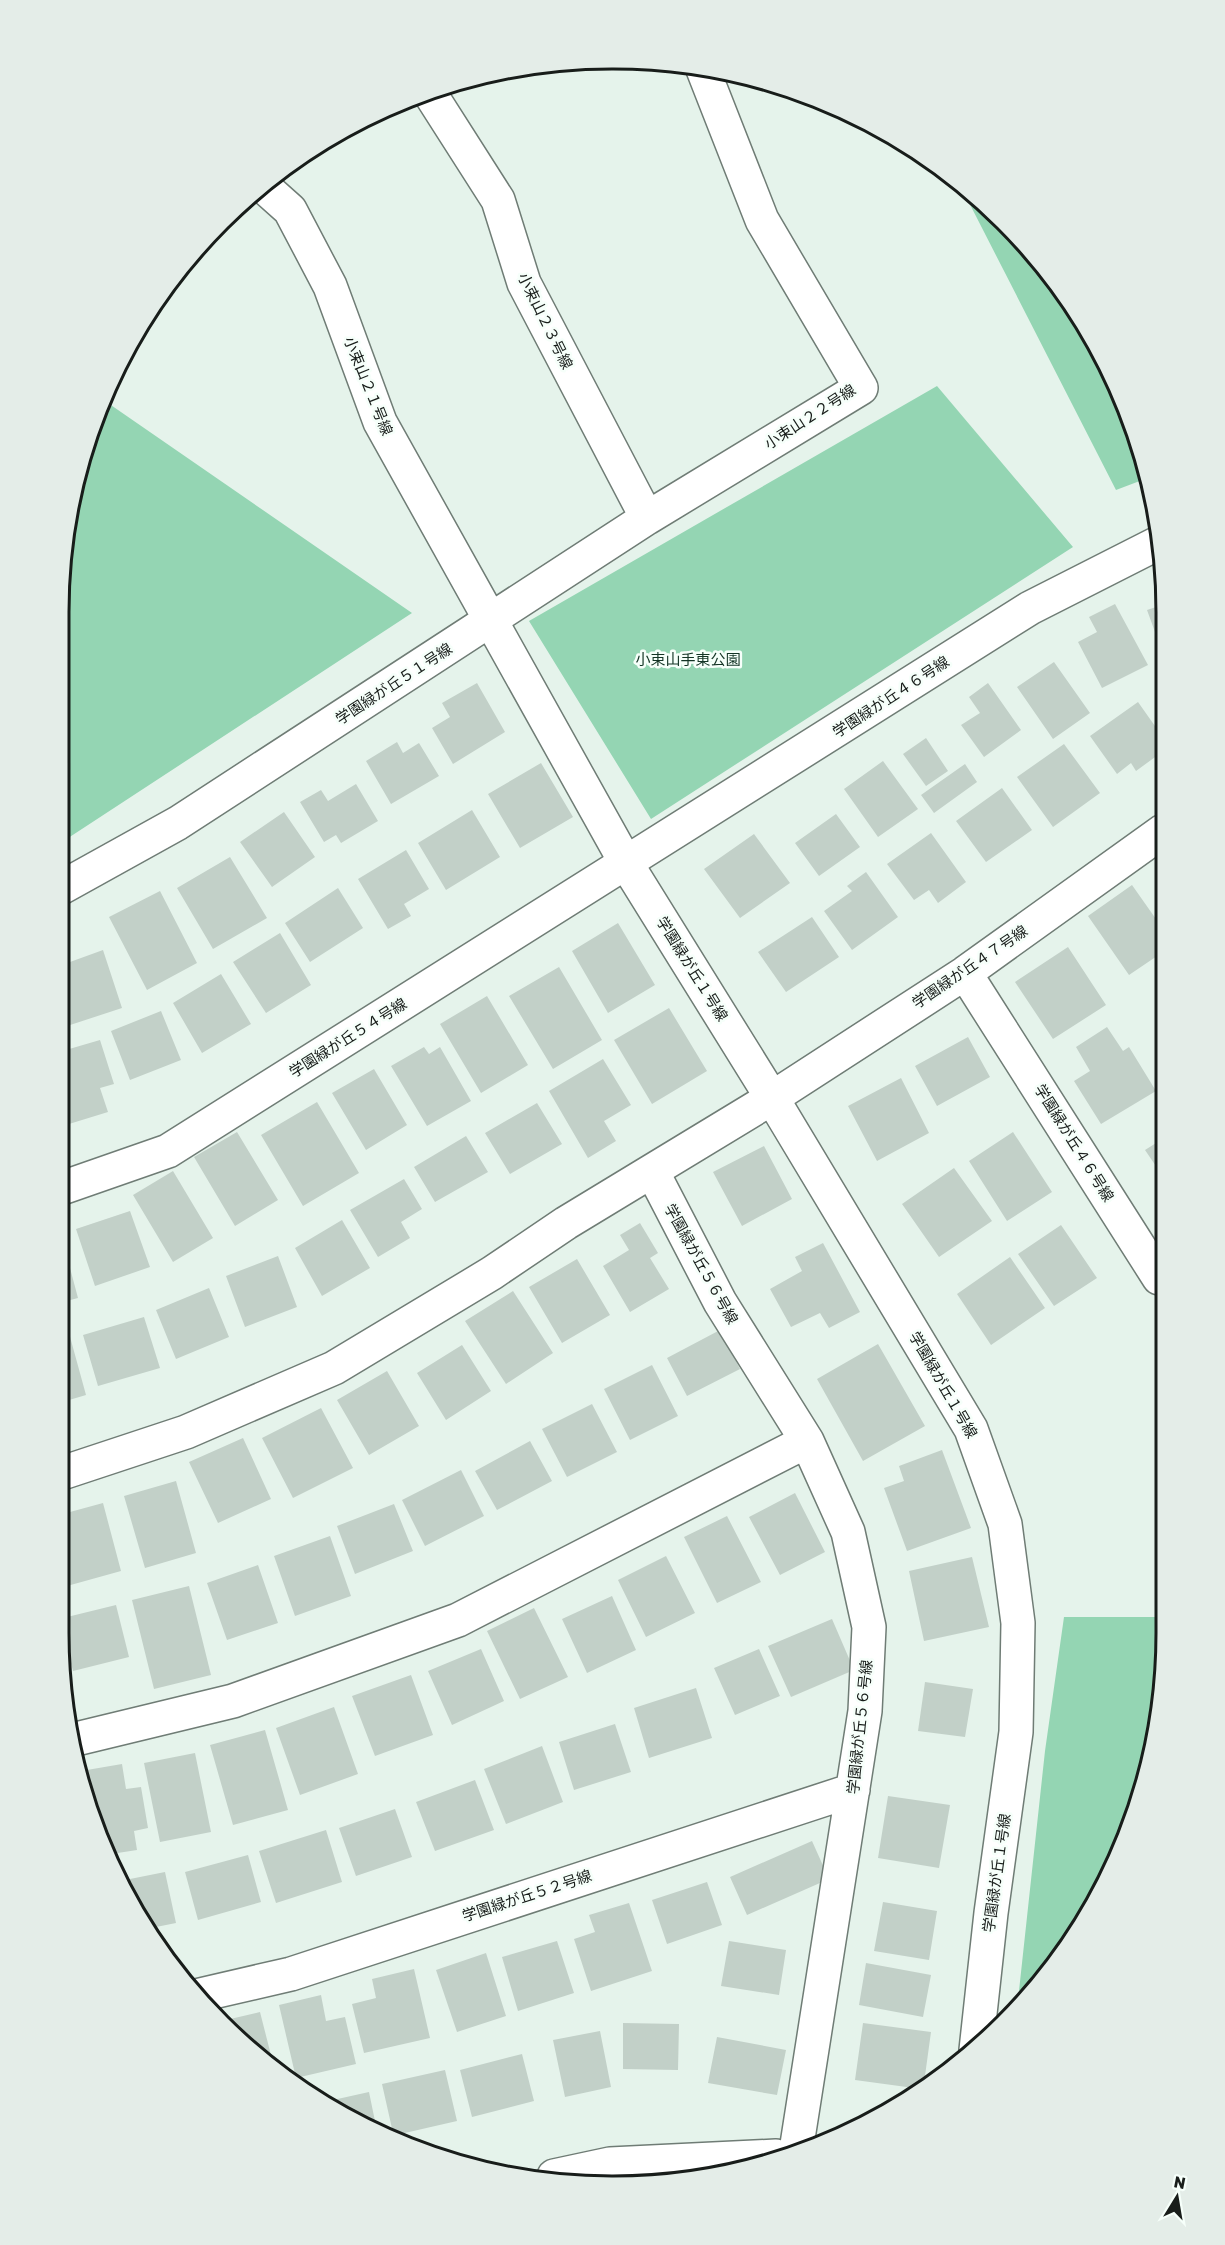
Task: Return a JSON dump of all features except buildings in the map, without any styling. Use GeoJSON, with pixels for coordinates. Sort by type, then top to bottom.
{"type":"FeatureCollection","features":[{"type":"Feature","properties":{"kind":"street","name":"小束山２２号線"},"geometry":{"type":"LineString","coordinates":[[491,621],[646,518],[861,388],[762,220],[706,77]]}},
{"type":"Feature","properties":{"kind":"street","name":"小束山２３号線"},"geometry":{"type":"LineString","coordinates":[[434,100],[498,200],[524,283],[646,518]]}},
{"type":"Feature","properties":{"kind":"street","name":"小束山２１号線"},"geometry":{"type":"LineString","coordinates":[[269,191],[290,210],[325,276],[380,422],[491,621]]}},
{"type":"Feature","properties":{"kind":"street","name":"学園緑が丘４６号線"},"geometry":{"type":"LineString","coordinates":[[626,863],[1030,608],[1151,546]]}},
{"type":"Feature","properties":{"kind":"street"},"geometry":{"type":"LineString","coordinates":[[491,621],[626,863]]}},
{"type":"Feature","properties":{"kind":"street","name":"学園緑が丘５１号線"},"geometry":{"type":"LineString","coordinates":[[69,883],[178,823],[491,621]]}},
{"type":"Feature","properties":{"kind":"street","name":"学園緑が丘４７号線"},"geometry":{"type":"LineString","coordinates":[[69,1471],[186,1432],[334,1368],[492,1273],[566,1223],[772,1098],[965,973],[1156,836]]}},
{"type":"Feature","properties":{"kind":"street","name":"学園緑が丘１号線"},"geometry":{"type":"LineString","coordinates":[[626,863],[772,1098],[971,1429],[1005,1524],[1018,1623],[1016,1732],[991,1913],[978,2035]]}},
{"type":"Feature","properties":{"kind":"street","name":"学園緑が丘５４号線"},"geometry":{"type":"LineString","coordinates":[[69,1186],[168,1151],[626,863]]}},
{"type":"Feature","properties":{"kind":"street","name":"学園緑が丘４６号線"},"geometry":{"type":"LineString","coordinates":[[965,973],[1156,1273]]}},
{"type":"Feature","properties":{"kind":"street","name":"学園緑が丘５６号線"},"geometry":{"type":"LineString","coordinates":[[651,1171],[720,1302],[807,1442],[848,1532],[869,1627],[865,1711],[797,2143]]}},
{"type":"Feature","properties":{"kind":"street"},"geometry":{"type":"LineString","coordinates":[[79,1738],[232,1701],[458,1620],[807,1442]]}},
{"type":"Feature","properties":{"kind":"street","name":"学園緑が丘５２号線"},"geometry":{"type":"LineString","coordinates":[[206,1994],[291,1974],[853,1790]]}},
{"type":"Feature","properties":{"kind":"street"},"geometry":{"type":"LineString","coordinates":[[565,2174],[610,2164],[752,2157]]}},
{"type":"Feature","properties":{"kind":"green space"},"geometry":{"type":"Polygon","coordinates":[[[969,202],[997,228],[1044,282],[1083,341],[1100,372],[1127,438],[1139,481],[1116,490],[969,202]]]}},
{"type":"Feature","properties":{"kind":"green space","name":"小束山手東公園"},"geometry":{"type":"Polygon","coordinates":[[[937,386],[1073,547],[651,819],[529,621],[937,386]]]}},
{"type":"Feature","properties":{"kind":"green space"},"geometry":{"type":"Polygon","coordinates":[[[110,405],[412,613],[69,837],[70,577],[79,506],[98,438],[110,405]]]}},
{"type":"Feature","properties":{"kind":"green space"},"geometry":{"type":"Polygon","coordinates":[[[1064,1617],[1156,1617],[1155,1668],[1146,1739],[1115,1840],[1083,1904],[1044,1963],[1019,1993],[1045,1751],[1064,1617]]]}}]}
